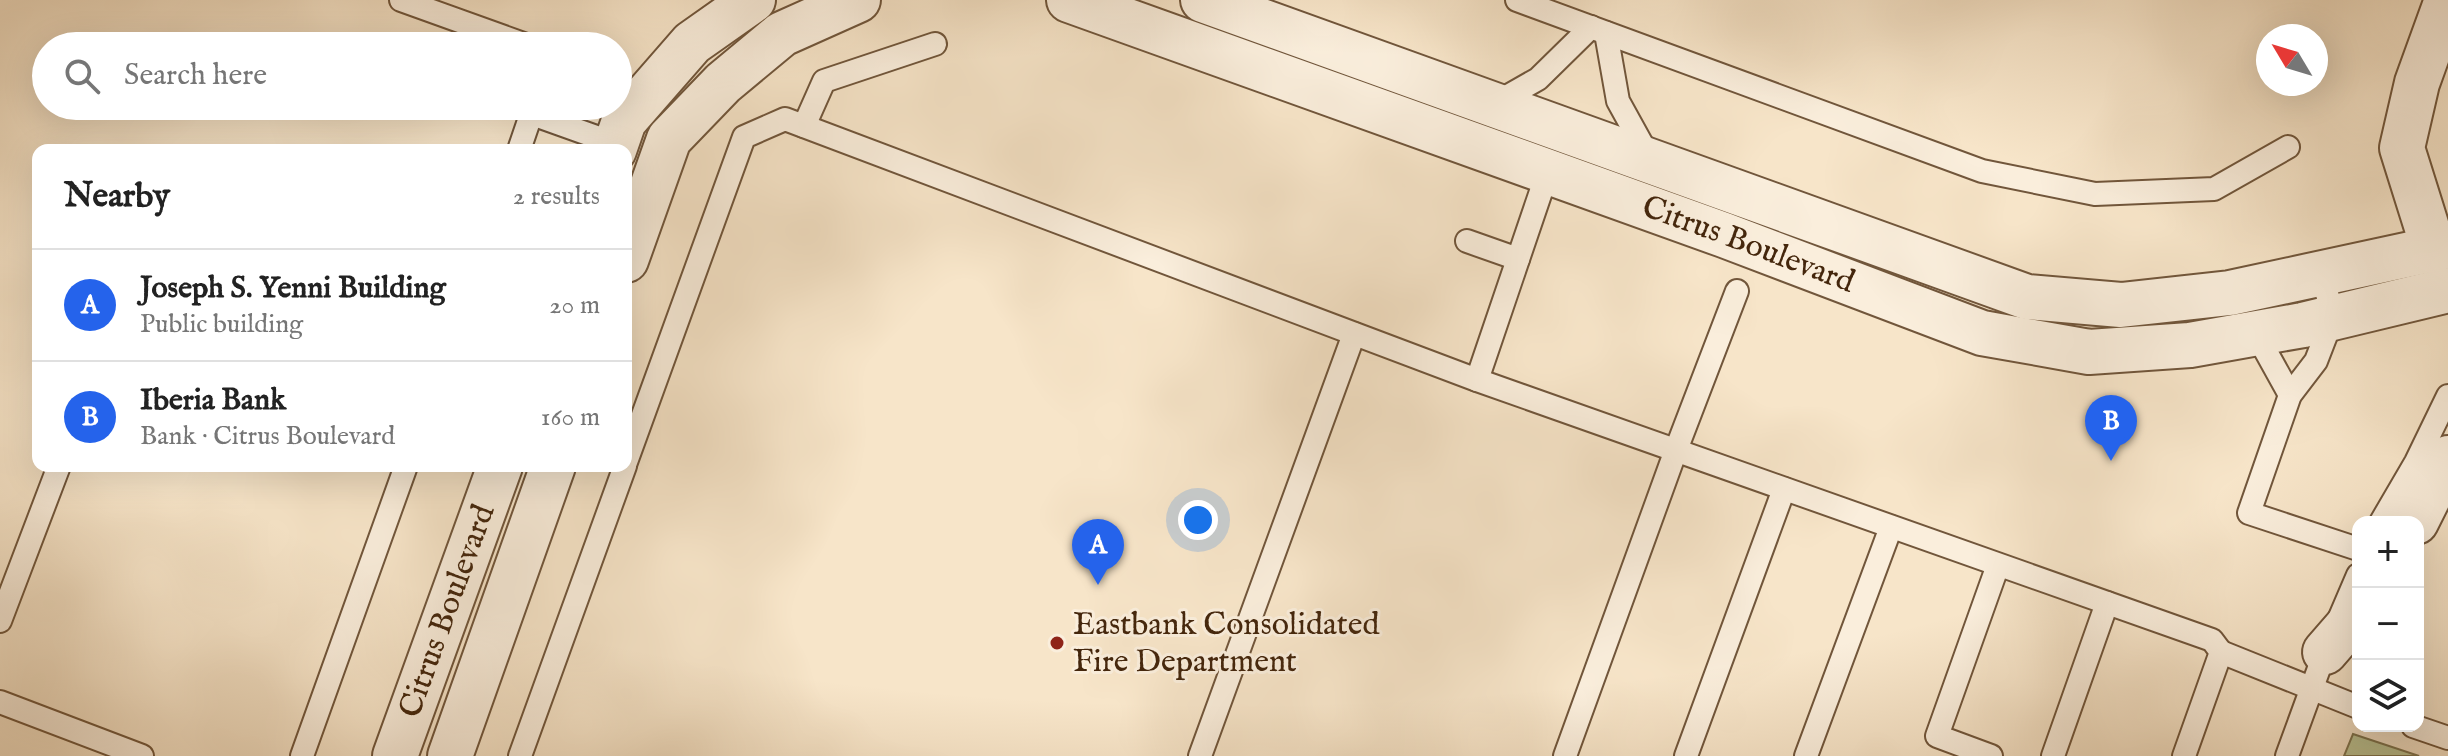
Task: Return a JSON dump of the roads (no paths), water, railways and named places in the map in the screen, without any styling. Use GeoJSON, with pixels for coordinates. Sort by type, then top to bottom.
{"type":"FeatureCollection","features":[{"type":"Feature","properties":{"kind":"street"},"geometry":{"type":"LineString","coordinates":[[632,112],[692,43],[753,0]]}},
{"type":"Feature","properties":{"kind":"street","name":"Citrus Boulevard"},"geometry":{"type":"LineString","coordinates":[[1069,0],[1724,235],[1982,333],[2089,352],[2190,345],[2333,317],[2445,277]]}},
{"type":"Feature","properties":{"kind":"street","name":"Citrus Boulevard"},"geometry":{"type":"LineString","coordinates":[[1203,0],[2027,297],[2121,305],[2249,289],[2322,274],[2445,277]]}},
{"type":"Feature","properties":{"kind":"street"},"geometry":{"type":"LineString","coordinates":[[2445,277],[2402,148],[2436,68],[2447,0]]}},
{"type":"Feature","properties":{"kind":"street"},"geometry":{"type":"LineString","coordinates":[[632,243],[669,139],[723,83],[782,34],[847,2]]}},
{"type":"Feature","properties":{"kind":"street"},"geometry":{"type":"LineString","coordinates":[[616,144],[625,120]]}},
{"type":"Feature","properties":{"kind":"street"},"geometry":{"type":"LineString","coordinates":[[2419,516],[2448,458]]}},
{"type":"Feature","properties":{"kind":"street","name":"Citrus Boulevard"},"geometry":{"type":"LineString","coordinates":[[395,756],[498,472]]}},
{"type":"Feature","properties":{"kind":"street","name":"Citrus Boulevard"},"geometry":{"type":"LineString","coordinates":[[450,756],[551,472]]}},
{"type":"Feature","properties":{"kind":"street"},"geometry":{"type":"LineString","coordinates":[[2318,671],[2352,623]]}},
{"type":"Feature","properties":{"kind":"lane"},"geometry":{"type":"LineString","coordinates":[[401,0],[490,32]]}},
{"type":"Feature","properties":{"kind":"lane"},"geometry":{"type":"LineString","coordinates":[[1517,0],[1982,171],[2095,194],[2214,189],[2288,147]]}},
{"type":"Feature","properties":{"kind":"lane"},"geometry":{"type":"LineString","coordinates":[[1494,104],[1538,79],[1598,30]]}},
{"type":"Feature","properties":{"kind":"lane"},"geometry":{"type":"LineString","coordinates":[[1598,30],[1618,101],[1650,160]]}},
{"type":"Feature","properties":{"kind":"lane"},"geometry":{"type":"LineString","coordinates":[[804,126],[824,81],[935,44]]}},
{"type":"Feature","properties":{"kind":"lane"},"geometry":{"type":"LineString","coordinates":[[632,445],[744,137],[785,119],[1477,380],[2212,640],[2221,652],[2318,671],[2352,702]]}},
{"type":"Feature","properties":{"kind":"lane"},"geometry":{"type":"LineString","coordinates":[[521,144],[530,120]]}},
{"type":"Feature","properties":{"kind":"lane"},"geometry":{"type":"LineString","coordinates":[[555,120],[608,144]]}},
{"type":"Feature","properties":{"kind":"lane"},"geometry":{"type":"LineString","coordinates":[[1477,380],[1562,128]]}},
{"type":"Feature","properties":{"kind":"lane"},"geometry":{"type":"LineString","coordinates":[[1467,241],[1518,259]]}},
{"type":"Feature","properties":{"kind":"lane"},"geometry":{"type":"LineString","coordinates":[[2322,274],[2333,317],[2316,361],[2290,395],[2249,513],[2352,547]]}},
{"type":"Feature","properties":{"kind":"lane"},"geometry":{"type":"LineString","coordinates":[[2249,289],[2254,333],[2290,395]]}},
{"type":"Feature","properties":{"kind":"lane"},"geometry":{"type":"LineString","coordinates":[[1565,756],[1737,291]]}},
{"type":"Feature","properties":{"kind":"lane"},"geometry":{"type":"LineString","coordinates":[[1200,756],[1354,334]]}},
{"type":"Feature","properties":{"kind":"lane"},"geometry":{"type":"LineString","coordinates":[[2384,516],[2416,462],[2448,396]]}},
{"type":"Feature","properties":{"kind":"lane"},"geometry":{"type":"LineString","coordinates":[[0,621],[57,472]]}},
{"type":"Feature","properties":{"kind":"lane"},"geometry":{"type":"LineString","coordinates":[[302,756],[404,472]]}},
{"type":"Feature","properties":{"kind":"lane"},"geometry":{"type":"LineString","coordinates":[[520,756],[622,472]]}},
{"type":"Feature","properties":{"kind":"lane"},"geometry":{"type":"LineString","coordinates":[[1686,756],[1784,489]]}},
{"type":"Feature","properties":{"kind":"lane"},"geometry":{"type":"LineString","coordinates":[[1806,756],[1891,527]]}},
{"type":"Feature","properties":{"kind":"lane"},"geometry":{"type":"LineString","coordinates":[[1991,756],[1937,736],[1998,565]]}},
{"type":"Feature","properties":{"kind":"lane"},"geometry":{"type":"LineString","coordinates":[[2287,756],[2353,588]]}},
{"type":"Feature","properties":{"kind":"lane"},"geometry":{"type":"LineString","coordinates":[[2053,756],[2107,603]]}},
{"type":"Feature","properties":{"kind":"lane"},"geometry":{"type":"LineString","coordinates":[[2184,756],[2221,652]]}},
{"type":"Feature","properties":{"kind":"lane"},"geometry":{"type":"LineString","coordinates":[[0,702],[142,756]]}},
{"type":"Feature","properties":{"kind":"lane"},"geometry":{"type":"LineString","coordinates":[[2424,730],[2448,738]]}},
{"type":"Feature","properties":{"kind":"place","name":"Iberia Bank"},"geometry":{"type":"Point","coordinates":[2111,461]}},
{"type":"Feature","properties":{"kind":"place","name":"Joseph S. Yenni Building"},"geometry":{"type":"Point","coordinates":[1098,585]}},
{"type":"Feature","properties":{"kind":"place","name":"Eastbank Consolidated Fire Department"},"geometry":{"type":"Point","coordinates":[1057,643]}}]}
